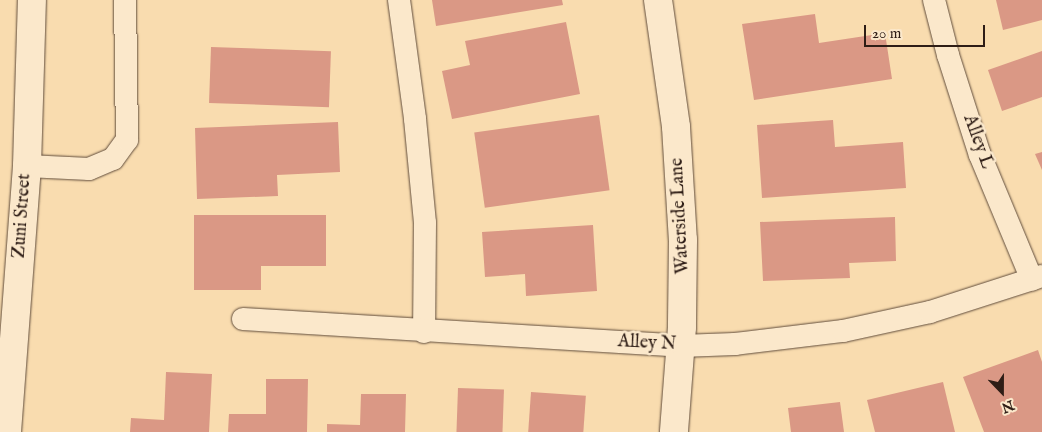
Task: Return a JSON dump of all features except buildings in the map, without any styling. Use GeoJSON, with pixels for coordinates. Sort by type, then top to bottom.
{"type":"FeatureCollection","features":[{"type":"Feature","properties":{"kind":"main road","name":"Zuni Street"},"geometry":{"type":"LineString","coordinates":[[7,432],[26,166],[32,0]]}},
{"type":"Feature","properties":{"kind":"main road","name":"Waterside Lane"},"geometry":{"type":"LineString","coordinates":[[658,0],[677,146],[683,240],[681,346],[674,432]]}},
{"type":"Feature","properties":{"kind":"lane"},"geometry":{"type":"LineString","coordinates":[[26,166],[89,169],[113,159],[127,140],[126,0]]}},
{"type":"Feature","properties":{"kind":"lane"},"geometry":{"type":"LineString","coordinates":[[399,0],[415,119],[425,223],[424,332]]}},
{"type":"Feature","properties":{"kind":"lane","name":"Alley L"},"geometry":{"type":"LineString","coordinates":[[934,0],[948,55],[980,155],[1037,278]]}},
{"type":"Feature","properties":{"kind":"lane","name":"Alley N"},"geometry":{"type":"LineString","coordinates":[[243,319],[424,332],[681,346],[735,344],[843,331],[930,312],[1037,278]]}}]}
